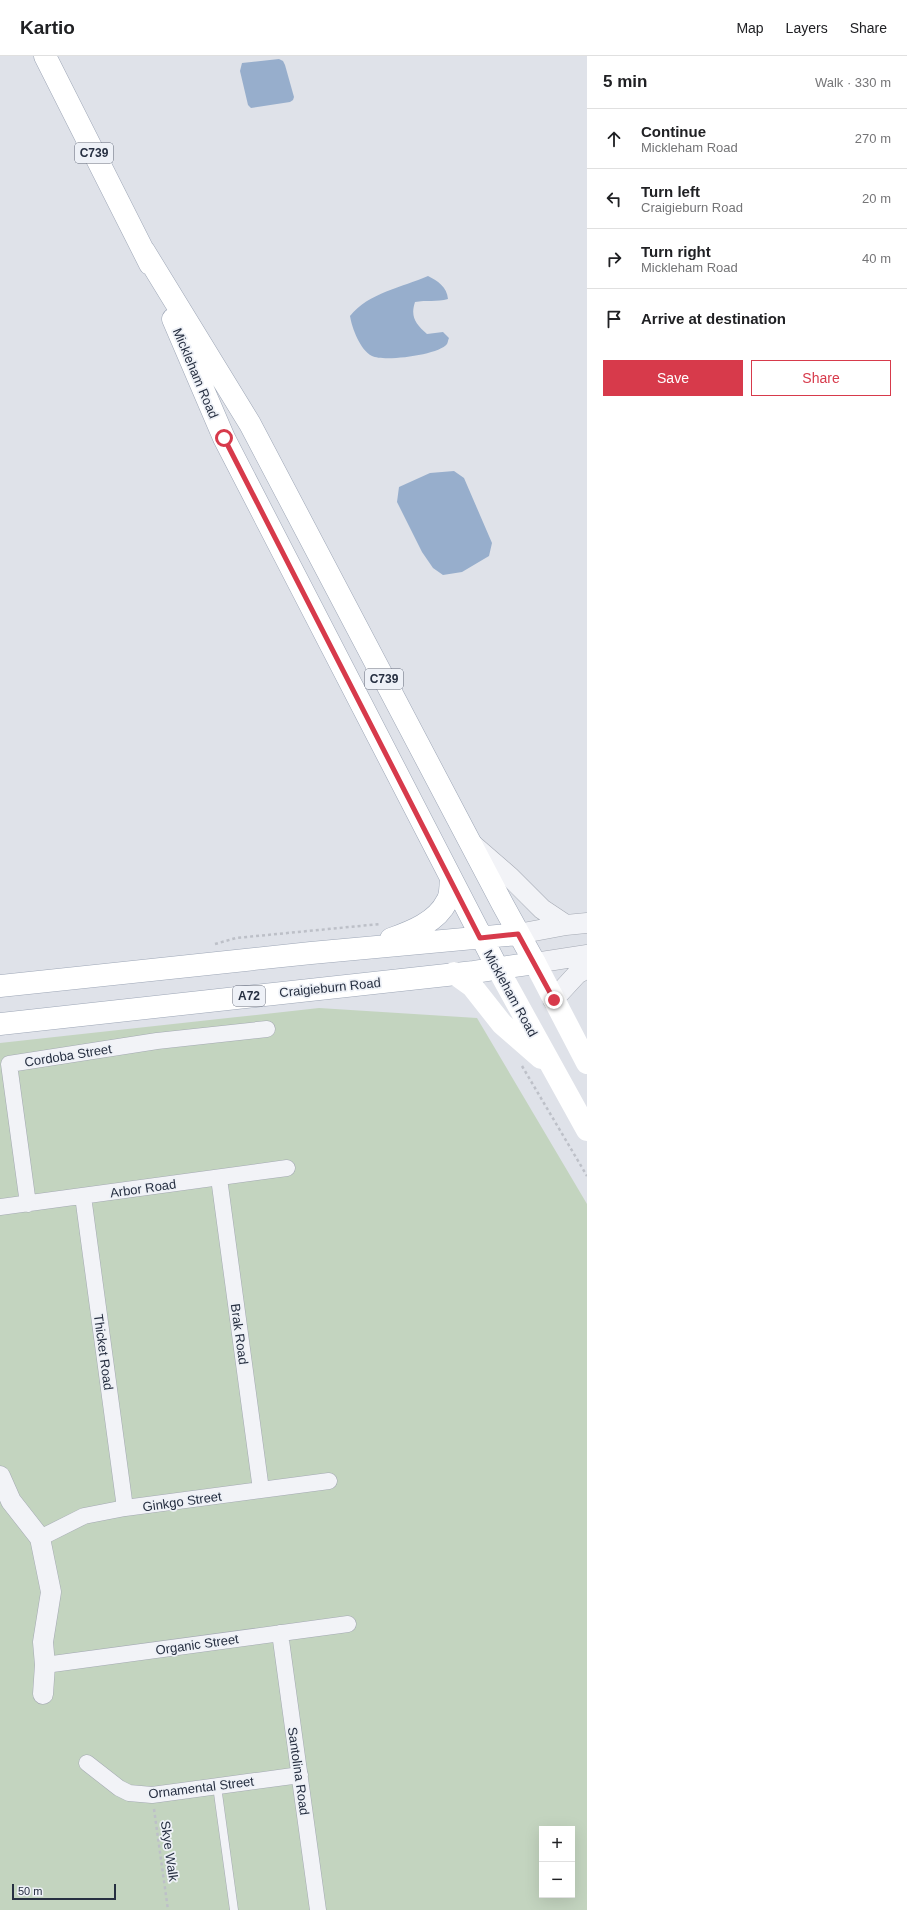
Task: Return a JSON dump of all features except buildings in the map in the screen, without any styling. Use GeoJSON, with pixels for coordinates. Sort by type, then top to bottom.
{"type":"FeatureCollection","features":[{"type":"Feature","properties":{"kind":"main road","name":"Mickleham Road"},"geometry":{"type":"LineString","coordinates":[[44,56],[144,251],[224,438],[480,938],[587,1130]]}},
{"type":"Feature","properties":{"kind":"main road","name":"Mickleham Road"},"geometry":{"type":"LineString","coordinates":[[144,251],[250,424],[587,1063]]}},
{"type":"Feature","properties":{"kind":"main road"},"geometry":{"type":"LineString","coordinates":[[361,949],[418,928],[429,921],[448,901],[451,880]]}},
{"type":"Feature","properties":{"kind":"main road"},"geometry":{"type":"LineString","coordinates":[[0,986],[518,934]]}},
{"type":"Feature","properties":{"kind":"main road","name":"Craigieburn Road"},"geometry":{"type":"LineString","coordinates":[[0,1024],[498,969],[535,963]]}},
{"type":"Feature","properties":{"kind":"main road"},"geometry":{"type":"LineString","coordinates":[[454,973],[472,986],[502,1024],[553,1070]]}},
{"type":"Feature","properties":{"kind":"street"},"geometry":{"type":"LineString","coordinates":[[469,841],[510,877],[542,909],[566,925]]}},
{"type":"Feature","properties":{"kind":"street"},"geometry":{"type":"LineString","coordinates":[[518,934],[566,925],[587,923]]}},
{"type":"Feature","properties":{"kind":"street","name":"Craigieburn Road"},"geometry":{"type":"LineString","coordinates":[[535,963],[587,955]]}},
{"type":"Feature","properties":{"kind":"street"},"geometry":{"type":"LineString","coordinates":[[554,1000],[577,974],[587,968]]}},
{"type":"Feature","properties":{"kind":"street","name":"Cordoba Street"},"geometry":{"type":"LineString","coordinates":[[28,1204],[9,1064],[157,1041],[267,1029]]}},
{"type":"Feature","properties":{"kind":"street","name":"Arbor Road"},"geometry":{"type":"LineString","coordinates":[[0,1207],[287,1168]]}},
{"type":"Feature","properties":{"kind":"street","name":"Brak Road"},"geometry":{"type":"LineString","coordinates":[[219,1178],[261,1490]]}},
{"type":"Feature","properties":{"kind":"street","name":"Thicket Road"},"geometry":{"type":"LineString","coordinates":[[83,1196],[125,1508]]}},
{"type":"Feature","properties":{"kind":"street"},"geometry":{"type":"LineString","coordinates":[[0,1476],[11,1501],[40,1538],[51,1592],[43,1642],[45,1665],[43,1694]]}},
{"type":"Feature","properties":{"kind":"street","name":"Ginkgo Street"},"geometry":{"type":"LineString","coordinates":[[40,1538],[84,1516],[125,1508],[329,1481]]}},
{"type":"Feature","properties":{"kind":"street","name":"Organic Street"},"geometry":{"type":"LineString","coordinates":[[45,1665],[348,1624]]}},
{"type":"Feature","properties":{"kind":"street","name":"Santolina Road"},"geometry":{"type":"LineString","coordinates":[[280,1633],[318,1910]]}},
{"type":"Feature","properties":{"kind":"street","name":"Ornamental Street"},"geometry":{"type":"LineString","coordinates":[[87,1763],[119,1788],[129,1793],[152,1795],[300,1775]]}},
{"type":"Feature","properties":{"kind":"lane"},"geometry":{"type":"LineString","coordinates":[[217,1786],[234,1910]]}},
{"type":"Feature","properties":{"kind":"path"},"geometry":{"type":"LineString","coordinates":[[210,946],[236,938],[382,924]]}},
{"type":"Feature","properties":{"kind":"path"},"geometry":{"type":"LineString","coordinates":[[521,1064],[587,1176]]}},
{"type":"Feature","properties":{"kind":"path","name":"Skye Walk"},"geometry":{"type":"LineString","coordinates":[[152,1795],[168,1910]]}},
{"type":"Feature","properties":{"kind":"green space"},"geometry":{"type":"Polygon","coordinates":[[[319,1008],[477,1018],[587,1204],[587,1910],[0,1910],[0,1043],[319,1008]]]}},
{"type":"Feature","properties":{"kind":"water"},"geometry":{"type":"Polygon","coordinates":[[[279,59],[283,61],[285,65],[294,97],[293,100],[290,102],[251,108],[248,105],[240,71],[242,63],[279,59]]]}},
{"type":"Feature","properties":{"kind":"water"},"geometry":{"type":"Polygon","coordinates":[[[428,276],[444,288],[448,299],[415,302],[413,312],[415,320],[427,334],[443,332],[449,338],[447,344],[434,351],[399,358],[378,358],[372,356],[360,344],[350,316],[357,308],[376,296],[428,276]]]}},
{"type":"Feature","properties":{"kind":"water"},"geometry":{"type":"Polygon","coordinates":[[[454,471],[464,478],[492,543],[489,556],[462,572],[443,575],[433,568],[422,552],[397,502],[399,487],[430,473],[454,471]]]}},
{"type":"Feature","properties":{"kind":"route"},"geometry":{"type":"LineString","coordinates":[[224,438],[387,753],[480,938],[518,934],[554,1000]]}}]}
